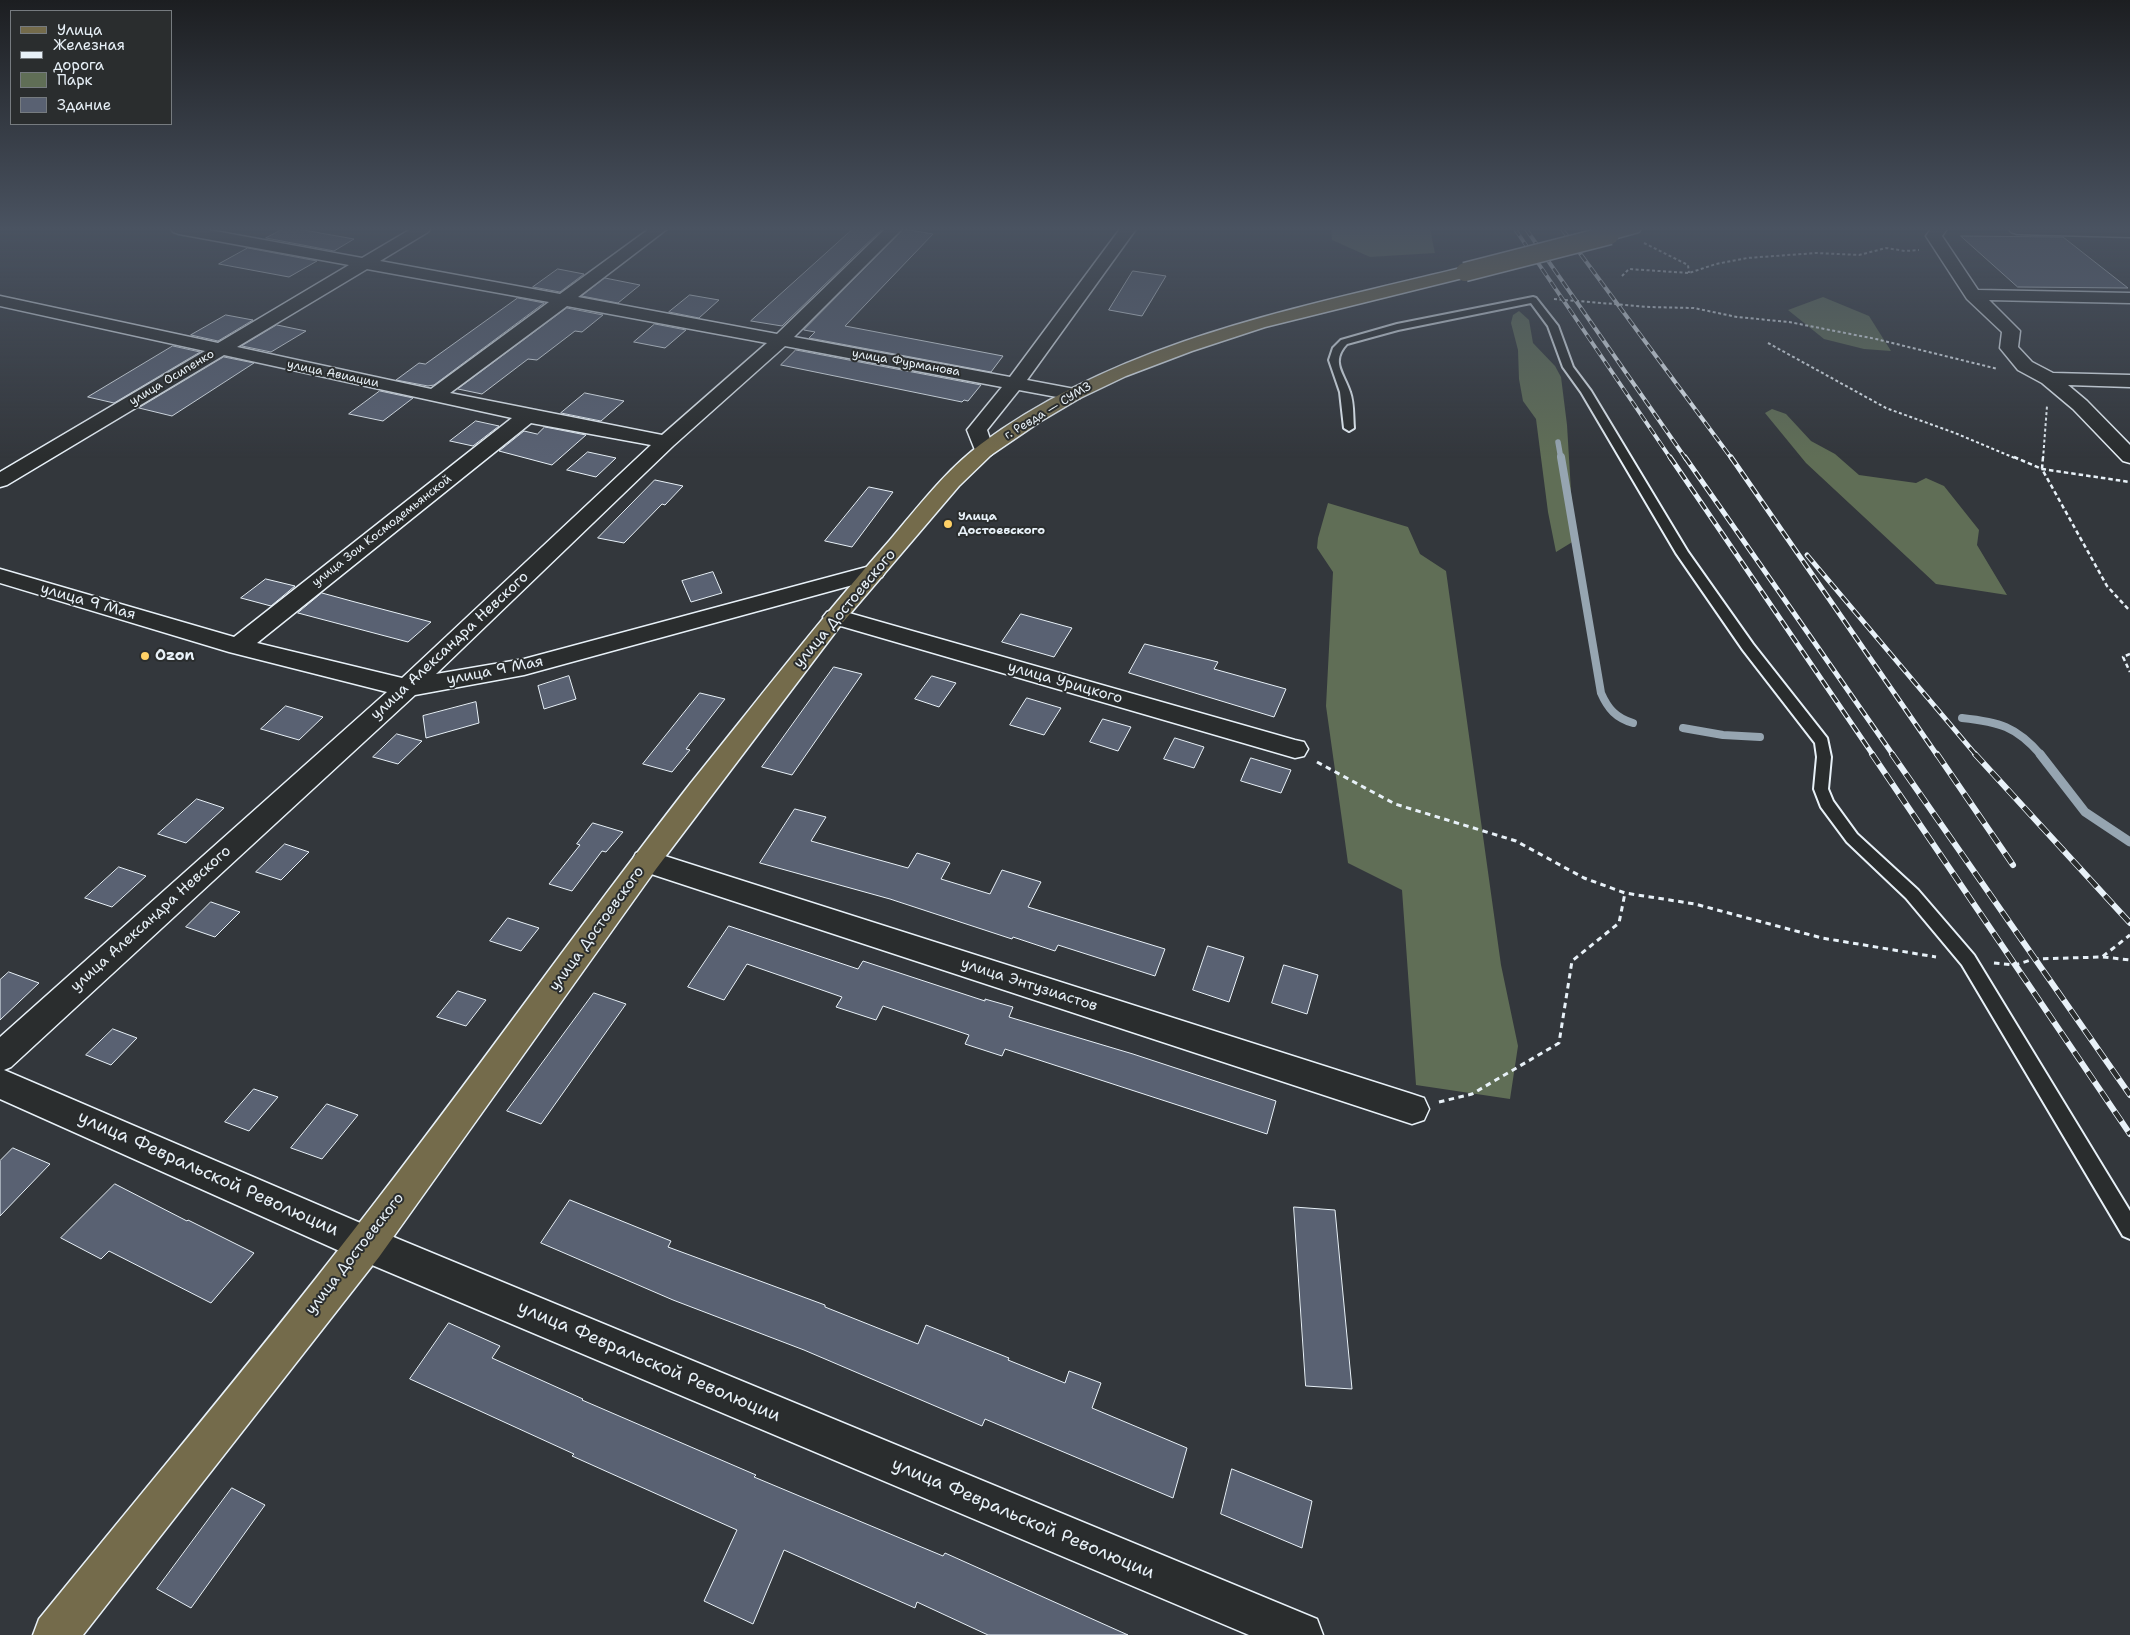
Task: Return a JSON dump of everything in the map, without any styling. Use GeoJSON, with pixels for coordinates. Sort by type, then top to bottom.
{"type":"FeatureCollection","features":[{"type":"Feature","properties":{"kind":"main road","name":"г. Ревда — СУМЗ"},"geometry":{"type":"LineString","coordinates":[[984,451],[1034,417],[1073,394],[1136,366],[1259,323],[1330,305]]}},
{"type":"Feature","properties":{"kind":"main road","name":"улица Достоевского"},"geometry":{"type":"LineString","coordinates":[[55,1635],[366,1244],[646,861],[835,617],[952,482],[984,451]]}},
{"type":"Feature","properties":{"kind":"street","name":"улица Авиации"},"geometry":{"type":"LineString","coordinates":[[19,305],[527,416],[666,442]]}},
{"type":"Feature","properties":{"kind":"street","name":"улица Осипенко"},"geometry":{"type":"LineString","coordinates":[[0,481],[294,305]]}},
{"type":"Feature","properties":{"kind":"street"},"geometry":{"type":"LineString","coordinates":[[434,396],[556,305]]}},
{"type":"Feature","properties":{"kind":"street","name":"улица Фурманова"},"geometry":{"type":"LineString","coordinates":[[585,305],[1073,394]]}},
{"type":"Feature","properties":{"kind":"street","name":"улица Александра Невского"},"geometry":{"type":"LineString","coordinates":[[0,1057],[407,688],[666,442],[780,341],[816,305]]}},
{"type":"Feature","properties":{"kind":"street"},"geometry":{"type":"LineString","coordinates":[[984,451],[977,430],[1015,383],[1072,305]]}},
{"type":"Feature","properties":{"kind":"street"},"geometry":{"type":"LineString","coordinates":[[1984,305],[2011,331],[2009,348],[2025,366],[2049,378],[2080,405],[2130,456]]}},
{"type":"Feature","properties":{"kind":"street"},"geometry":{"type":"LineString","coordinates":[[2049,378],[2130,381]]}},
{"type":"Feature","properties":{"kind":"street","name":"улица Зои Космодемьянской"},"geometry":{"type":"LineString","coordinates":[[238,646],[527,416]]}},
{"type":"Feature","properties":{"kind":"street","name":"улица 9 Мая"},"geometry":{"type":"LineString","coordinates":[[0,576],[238,646],[407,688],[524,667],[874,572]]}},
{"type":"Feature","properties":{"kind":"street","name":"улица Урицкого"},"geometry":{"type":"LineString","coordinates":[[835,617],[1294,750]]}},
{"type":"Feature","properties":{"kind":"street","name":"улица Энтузиастов"},"geometry":{"type":"LineString","coordinates":[[646,861],[1412,1109]]}},
{"type":"Feature","properties":{"kind":"street","name":"улица Февральской Революции"},"geometry":{"type":"LineString","coordinates":[[0,1083],[366,1244],[1301,1635]]}},
{"type":"Feature","properties":{"kind":"lane"},"geometry":{"type":"LineString","coordinates":[[1349,428],[1345,392],[1334,368],[1333,355],[1344,342],[1397,327],[1506,305]]}},
{"type":"Feature","properties":{"kind":"lane"},"geometry":{"type":"LineString","coordinates":[[1537,305],[1553,326],[1568,368],[1586,391],[1682,553],[1748,647],[1822,742],[1824,758],[1821,789],[1826,803],[1852,838],[1912,894],[1968,960],[2130,1229]]}},
{"type":"Feature","properties":{"kind":"path"},"geometry":{"type":"LineString","coordinates":[[1631,305],[1694,308],[1737,316],[1789,322],[1876,339],[2002,370]]}},
{"type":"Feature","properties":{"kind":"path"},"geometry":{"type":"LineString","coordinates":[[1768,343],[1886,408],[1955,433],[2042,469],[2130,482]]}},
{"type":"Feature","properties":{"kind":"path"},"geometry":{"type":"LineString","coordinates":[[2049,378],[2042,469],[2107,586],[2130,612]]}},
{"type":"Feature","properties":{"kind":"path"},"geometry":{"type":"LineString","coordinates":[[2130,654],[2123,657],[2130,672]]}},
{"type":"Feature","properties":{"kind":"path"},"geometry":{"type":"LineString","coordinates":[[1294,750],[1395,804],[1516,841],[1584,878],[1624,893],[1695,904],[1822,938],[1968,960],[2015,965],[2034,959],[2102,957],[2130,960]]}},
{"type":"Feature","properties":{"kind":"path"},"geometry":{"type":"LineString","coordinates":[[1412,1109],[1472,1094],[1559,1042],[1572,961],[1619,923],[1624,893]]}},
{"type":"Feature","properties":{"kind":"path"},"geometry":{"type":"LineString","coordinates":[[2102,957],[2130,934]]}},
{"type":"Feature","properties":{"kind":"green space"},"geometry":{"type":"Polygon","coordinates":[[[1801,305],[1843,305],[1869,316],[1891,351],[1864,349],[1824,339],[1788,310],[1801,305]]]}},
{"type":"Feature","properties":{"kind":"green space"},"geometry":{"type":"Polygon","coordinates":[[[1519,311],[1529,320],[1533,343],[1555,366],[1561,377],[1567,425],[1574,541],[1556,552],[1548,512],[1536,419],[1523,401],[1519,379],[1518,350],[1511,323],[1513,315],[1519,311]]]}},
{"type":"Feature","properties":{"kind":"green space"},"geometry":{"type":"Polygon","coordinates":[[[1772,409],[1786,414],[1811,441],[1835,454],[1859,475],[1916,483],[1926,478],[1944,486],[1979,530],[1977,545],[2007,595],[1936,584],[1806,463],[1765,413],[1772,409]]]}},
{"type":"Feature","properties":{"kind":"green space"},"geometry":{"type":"Polygon","coordinates":[[[1328,503],[1408,527],[1420,554],[1446,571],[1501,965],[1518,1046],[1510,1099],[1416,1085],[1402,890],[1348,863],[1326,706],[1333,572],[1317,548],[1328,503]]]}},
{"type":"Feature","properties":{"kind":"building"},"geometry":{"type":"Polygon","coordinates":[[[508,305],[541,305],[434,385],[428,386],[396,380],[419,363],[425,364],[508,305]]]}},
{"type":"Feature","properties":{"kind":"building"},"geometry":{"type":"Polygon","coordinates":[[[677,305],[713,305],[699,318],[669,312],[677,305]]]}},
{"type":"Feature","properties":{"kind":"building"},"geometry":{"type":"Polygon","coordinates":[[[768,305],[803,305],[782,326],[751,321],[768,305]]]}},
{"type":"Feature","properties":{"kind":"building"},"geometry":{"type":"Polygon","coordinates":[[[828,305],[865,305],[845,326],[1003,356],[991,372],[809,338],[815,332],[804,330],[828,305]]]}},
{"type":"Feature","properties":{"kind":"building"},"geometry":{"type":"Polygon","coordinates":[[[1112,305],[1148,305],[1142,316],[1109,310],[1112,305]]]}},
{"type":"Feature","properties":{"kind":"building"},"geometry":{"type":"Polygon","coordinates":[[[567,308],[603,315],[582,332],[575,331],[537,360],[528,359],[482,394],[458,389],[567,308]]]}},
{"type":"Feature","properties":{"kind":"building"},"geometry":{"type":"Polygon","coordinates":[[[226,315],[253,320],[218,341],[191,335],[226,315]]]}},
{"type":"Feature","properties":{"kind":"building"},"geometry":{"type":"Polygon","coordinates":[[[655,324],[686,330],[665,348],[634,342],[655,324]]]}},
{"type":"Feature","properties":{"kind":"building"},"geometry":{"type":"Polygon","coordinates":[[[277,325],[306,331],[271,352],[242,346],[277,325]]]}},
{"type":"Feature","properties":{"kind":"building"},"geometry":{"type":"Polygon","coordinates":[[[173,346],[200,352],[114,403],[88,397],[173,346]]]}},
{"type":"Feature","properties":{"kind":"building"},"geometry":{"type":"Polygon","coordinates":[[[796,350],[981,385],[968,401],[964,400],[962,402],[781,365],[796,350]]]}},
{"type":"Feature","properties":{"kind":"building"},"geometry":{"type":"Polygon","coordinates":[[[224,357],[254,363],[172,416],[139,408],[224,357]]]}},
{"type":"Feature","properties":{"kind":"building"},"geometry":{"type":"Polygon","coordinates":[[[380,391],[413,398],[383,421],[349,414],[380,391]]]}},
{"type":"Feature","properties":{"kind":"building"},"geometry":{"type":"Polygon","coordinates":[[[585,393],[624,401],[601,421],[561,413],[585,393]]]}},
{"type":"Feature","properties":{"kind":"building"},"geometry":{"type":"Polygon","coordinates":[[[476,421],[499,426],[473,446],[450,441],[476,421]]]}},
{"type":"Feature","properties":{"kind":"building"},"geometry":{"type":"Polygon","coordinates":[[[545,427],[586,435],[552,465],[499,451],[524,431],[537,434],[545,427]]]}},
{"type":"Feature","properties":{"kind":"building"},"geometry":{"type":"Polygon","coordinates":[[[588,452],[616,458],[596,477],[567,470],[588,452]]]}},
{"type":"Feature","properties":{"kind":"building"},"geometry":{"type":"Polygon","coordinates":[[[655,480],[683,486],[665,505],[662,504],[624,543],[598,538],[655,480]]]}},
{"type":"Feature","properties":{"kind":"building"},"geometry":{"type":"Polygon","coordinates":[[[869,487],[893,492],[852,547],[825,541],[869,487]]]}},
{"type":"Feature","properties":{"kind":"building"},"geometry":{"type":"Polygon","coordinates":[[[713,572],[722,593],[691,602],[682,581],[713,572]]]}},
{"type":"Feature","properties":{"kind":"building"},"geometry":{"type":"Polygon","coordinates":[[[266,579],[295,586],[271,606],[241,598],[266,579]]]}},
{"type":"Feature","properties":{"kind":"building"},"geometry":{"type":"Polygon","coordinates":[[[322,593],[431,622],[408,642],[298,613],[322,593]]]}},
{"type":"Feature","properties":{"kind":"building"},"geometry":{"type":"Polygon","coordinates":[[[1021,614],[1072,628],[1054,657],[1002,642],[1021,614]]]}},
{"type":"Feature","properties":{"kind":"building"},"geometry":{"type":"Polygon","coordinates":[[[1145,644],[1218,662],[1214,669],[1286,689],[1274,717],[1129,673],[1145,644]]]}},
{"type":"Feature","properties":{"kind":"building"},"geometry":{"type":"Polygon","coordinates":[[[834,667],[862,674],[792,775],[762,767],[834,667]]]}},
{"type":"Feature","properties":{"kind":"building"},"geometry":{"type":"Polygon","coordinates":[[[569,676],[576,699],[544,709],[538,686],[569,676]]]}},
{"type":"Feature","properties":{"kind":"building"},"geometry":{"type":"Polygon","coordinates":[[[932,676],[956,683],[939,707],[915,699],[932,676]]]}},
{"type":"Feature","properties":{"kind":"building"},"geometry":{"type":"Polygon","coordinates":[[[700,693],[725,699],[686,749],[690,750],[672,772],[643,764],[700,693]]]}},
{"type":"Feature","properties":{"kind":"building"},"geometry":{"type":"Polygon","coordinates":[[[1027,698],[1061,708],[1044,735],[1010,725],[1027,698]]]}},
{"type":"Feature","properties":{"kind":"building"},"geometry":{"type":"Polygon","coordinates":[[[476,702],[479,723],[426,738],[423,716],[476,702]]]}},
{"type":"Feature","properties":{"kind":"building"},"geometry":{"type":"Polygon","coordinates":[[[286,706],[323,717],[299,740],[261,729],[286,706]]]}},
{"type":"Feature","properties":{"kind":"building"},"geometry":{"type":"Polygon","coordinates":[[[1103,719],[1131,727],[1118,751],[1090,742],[1103,719]]]}},
{"type":"Feature","properties":{"kind":"building"},"geometry":{"type":"Polygon","coordinates":[[[397,734],[422,741],[398,764],[373,757],[397,734]]]}},
{"type":"Feature","properties":{"kind":"building"},"geometry":{"type":"Polygon","coordinates":[[[1175,738],[1204,747],[1194,768],[1164,759],[1175,738]]]}},
{"type":"Feature","properties":{"kind":"building"},"geometry":{"type":"Polygon","coordinates":[[[1251,758],[1291,770],[1281,793],[1241,781],[1251,758]]]}},
{"type":"Feature","properties":{"kind":"building"},"geometry":{"type":"Polygon","coordinates":[[[197,799],[224,808],[186,843],[158,834],[197,799]]]}},
{"type":"Feature","properties":{"kind":"building"},"geometry":{"type":"Polygon","coordinates":[[[795,809],[826,817],[811,841],[908,868],[917,853],[950,863],[941,879],[990,894],[1002,870],[1041,882],[1028,907],[1165,949],[1155,976],[1058,945],[1055,951],[1013,937],[1012,939],[890,899],[760,863],[795,809]]]}},
{"type":"Feature","properties":{"kind":"building"},"geometry":{"type":"Polygon","coordinates":[[[593,823],[623,832],[606,852],[602,851],[572,891],[549,884],[580,845],[577,844],[593,823]]]}},
{"type":"Feature","properties":{"kind":"building"},"geometry":{"type":"Polygon","coordinates":[[[285,844],[309,852],[281,880],[256,872],[285,844]]]}},
{"type":"Feature","properties":{"kind":"building"},"geometry":{"type":"Polygon","coordinates":[[[119,867],[146,876],[112,907],[85,898],[119,867]]]}},
{"type":"Feature","properties":{"kind":"building"},"geometry":{"type":"Polygon","coordinates":[[[211,902],[240,912],[215,937],[186,927],[211,902]]]}},
{"type":"Feature","properties":{"kind":"building"},"geometry":{"type":"Polygon","coordinates":[[[508,918],[539,928],[521,951],[490,941],[508,918]]]}},
{"type":"Feature","properties":{"kind":"building"},"geometry":{"type":"Polygon","coordinates":[[[729,926],[858,969],[863,961],[985,1001],[985,999],[1013,1007],[1009,1017],[1133,1054],[1276,1101],[1267,1134],[1005,1049],[1002,1056],[965,1044],[969,1035],[883,1006],[876,1020],[836,1007],[842,997],[747,964],[724,1000],[688,987],[729,926]]]}},
{"type":"Feature","properties":{"kind":"building"},"geometry":{"type":"Polygon","coordinates":[[[1208,946],[1244,957],[1229,1002],[1193,990],[1208,946]]]}},
{"type":"Feature","properties":{"kind":"building"},"geometry":{"type":"Polygon","coordinates":[[[1284,965],[1318,975],[1307,1014],[1272,1003],[1284,965]]]}},
{"type":"Feature","properties":{"kind":"building"},"geometry":{"type":"Polygon","coordinates":[[[9,972],[39,983],[0,1020],[0,980],[9,972]]]}},
{"type":"Feature","properties":{"kind":"building"},"geometry":{"type":"Polygon","coordinates":[[[458,991],[486,1000],[466,1026],[437,1017],[458,991]]]}},
{"type":"Feature","properties":{"kind":"building"},"geometry":{"type":"Polygon","coordinates":[[[594,993],[626,1004],[541,1124],[507,1111],[594,993]]]}},
{"type":"Feature","properties":{"kind":"building"},"geometry":{"type":"Polygon","coordinates":[[[113,1029],[137,1038],[111,1065],[86,1055],[113,1029]]]}},
{"type":"Feature","properties":{"kind":"building"},"geometry":{"type":"Polygon","coordinates":[[[254,1089],[278,1097],[249,1131],[225,1122],[254,1089]]]}},
{"type":"Feature","properties":{"kind":"building"},"geometry":{"type":"Polygon","coordinates":[[[327,1104],[358,1115],[322,1159],[291,1148],[327,1104]]]}},
{"type":"Feature","properties":{"kind":"building"},"geometry":{"type":"Polygon","coordinates":[[[13,1148],[50,1164],[0,1216],[0,1161],[13,1148]]]}},
{"type":"Feature","properties":{"kind":"building"},"geometry":{"type":"Polygon","coordinates":[[[115,1184],[254,1253],[211,1303],[109,1251],[101,1259],[61,1238],[115,1184]]]}},
{"type":"Feature","properties":{"kind":"building"},"geometry":{"type":"Polygon","coordinates":[[[570,1200],[671,1241],[668,1247],[825,1305],[825,1307],[918,1344],[926,1325],[1009,1358],[1008,1360],[1065,1383],[1069,1371],[1101,1383],[1092,1408],[1187,1448],[1173,1498],[985,1419],[982,1426],[804,1350],[673,1300],[541,1243],[570,1200]]]}},
{"type":"Feature","properties":{"kind":"building"},"geometry":{"type":"Polygon","coordinates":[[[1294,1207],[1335,1210],[1352,1389],[1306,1386],[1294,1207]]]}},
{"type":"Feature","properties":{"kind":"building"},"geometry":{"type":"Polygon","coordinates":[[[449,1323],[500,1346],[492,1358],[582,1400],[756,1475],[754,1477],[943,1556],[945,1553],[1128,1635],[988,1635],[917,1602],[915,1608],[784,1550],[753,1624],[704,1601],[737,1530],[572,1456],[574,1454],[410,1379],[449,1323]]]}},
{"type":"Feature","properties":{"kind":"building"},"geometry":{"type":"Polygon","coordinates":[[[1232,1469],[1312,1501],[1302,1548],[1221,1514],[1232,1469]]]}},
{"type":"Feature","properties":{"kind":"building"},"geometry":{"type":"Polygon","coordinates":[[[232,1488],[265,1505],[191,1608],[157,1589],[232,1488]]]}},
{"type":"Feature","properties":{"kind":"waterway"},"geometry":{"type":"LineString","coordinates":[[1558,442],[1561,459]]}},
{"type":"Feature","properties":{"kind":"waterway"},"geometry":{"type":"LineString","coordinates":[[1561,457],[1601,693],[1613,712],[1633,723]]}},
{"type":"Feature","properties":{"kind":"waterway"},"geometry":{"type":"LineString","coordinates":[[1962,718],[1986,721],[2006,727],[2032,745],[2041,755]]}},
{"type":"Feature","properties":{"kind":"waterway"},"geometry":{"type":"LineString","coordinates":[[1683,728],[1723,735],[1760,737]]}},
{"type":"Feature","properties":{"kind":"waterway"},"geometry":{"type":"LineString","coordinates":[[2040,754],[2085,812],[2130,842]]}},
{"type":"Feature","properties":{"kind":"railway"},"geometry":{"type":"LineString","coordinates":[[1567,305],[1671,459]]}},
{"type":"Feature","properties":{"kind":"railway"},"geometry":{"type":"LineString","coordinates":[[1579,305],[1686,459]]}},
{"type":"Feature","properties":{"kind":"railway"},"geometry":{"type":"LineString","coordinates":[[1618,305],[1732,459]]}},
{"type":"Feature","properties":{"kind":"railway"},"geometry":{"type":"LineString","coordinates":[[1670,457],[1873,755]]}},
{"type":"Feature","properties":{"kind":"railway"},"geometry":{"type":"LineString","coordinates":[[1685,457],[1893,755]]}},
{"type":"Feature","properties":{"kind":"railway"},"geometry":{"type":"LineString","coordinates":[[1731,457],[1937,755]]}},
{"type":"Feature","properties":{"kind":"railway"},"geometry":{"type":"LineString","coordinates":[[1807,555],[1976,755]]}},
{"type":"Feature","properties":{"kind":"railway"},"geometry":{"type":"LineString","coordinates":[[1872,754],[2130,1134]]}},
{"type":"Feature","properties":{"kind":"railway"},"geometry":{"type":"LineString","coordinates":[[1892,754],[2130,1095]]}},
{"type":"Feature","properties":{"kind":"railway"},"geometry":{"type":"LineString","coordinates":[[1937,754],[2013,865]]}},
{"type":"Feature","properties":{"kind":"railway"},"geometry":{"type":"LineString","coordinates":[[1975,754],[2130,923]]}},
{"type":"Feature","properties":{"kind":"place","name":"Улица Достоевского"},"geometry":{"type":"Point","coordinates":[948,524]}},
{"type":"Feature","properties":{"kind":"place","name":"Ozon"},"geometry":{"type":"Point","coordinates":[145,656]}}]}
